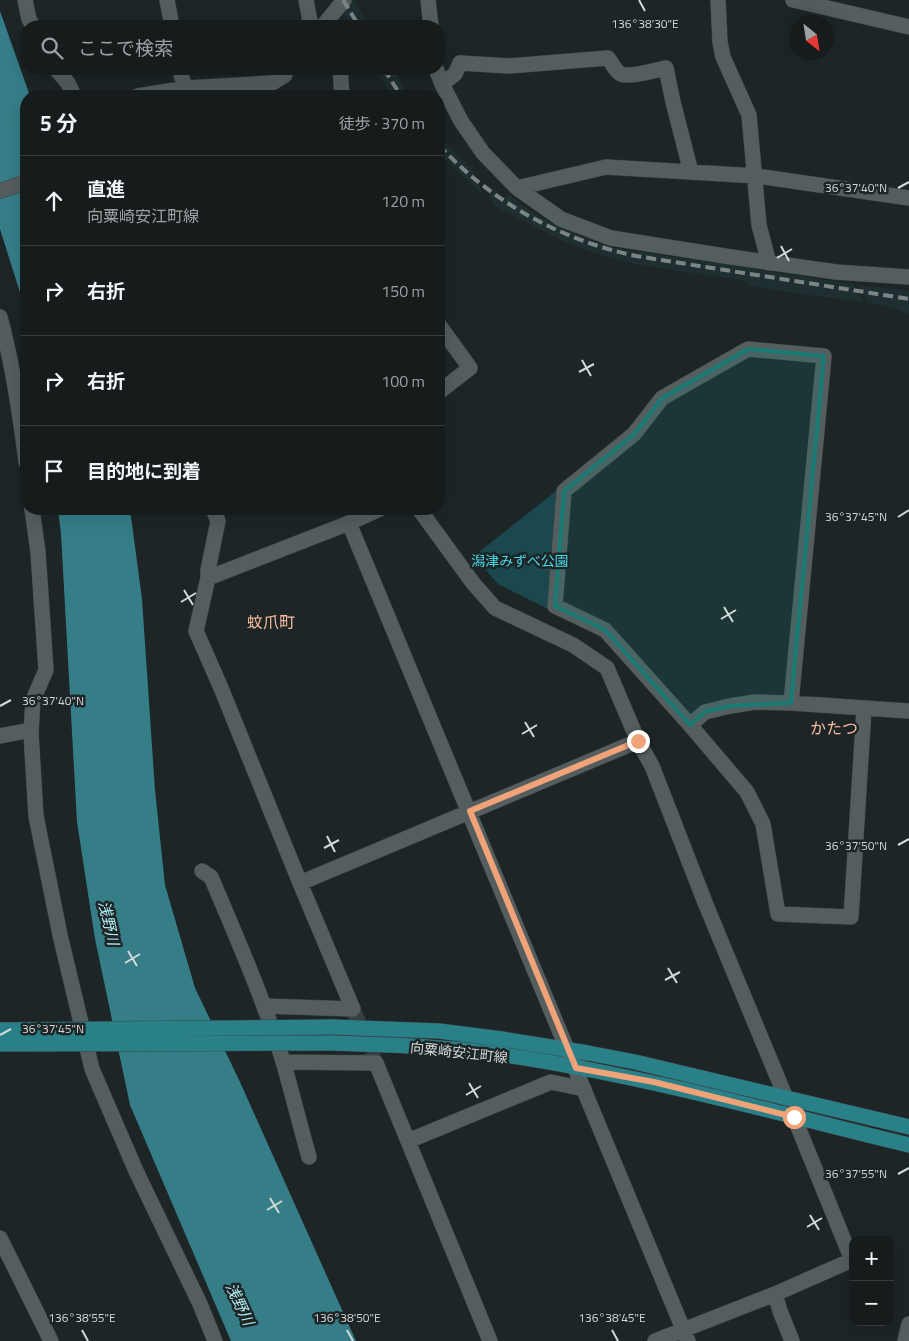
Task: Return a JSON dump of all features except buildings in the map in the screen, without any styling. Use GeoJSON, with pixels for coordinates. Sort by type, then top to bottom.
{"type":"FeatureCollection","features":[{"type":"Feature","properties":{"kind":"main road","name":"向粟崎安江町線"},"geometry":{"type":"LineString","coordinates":[[0,1030],[333,1027],[439,1031],[502,1039],[635,1062],[909,1127]]}},
{"type":"Feature","properties":{"kind":"main road","name":"向粟崎安江町線"},"geometry":{"type":"LineString","coordinates":[[0,1044],[332,1043],[400,1046],[497,1054],[654,1082],[909,1145]]}},
{"type":"Feature","properties":{"kind":"street"},"geometry":{"type":"LineString","coordinates":[[25,0],[30,20]]}},
{"type":"Feature","properties":{"kind":"street"},"geometry":{"type":"LineString","coordinates":[[167,0],[171,20]]}},
{"type":"Feature","properties":{"kind":"street"},"geometry":{"type":"LineString","coordinates":[[306,0],[310,20]]}},
{"type":"Feature","properties":{"kind":"street"},"geometry":{"type":"LineString","coordinates":[[428,0],[430,20]]}},
{"type":"Feature","properties":{"kind":"street"},"geometry":{"type":"LineString","coordinates":[[718,0],[720,42],[724,57],[749,115],[759,224],[769,263]]}},
{"type":"Feature","properties":{"kind":"street"},"geometry":{"type":"LineString","coordinates":[[793,0],[909,27]]}},
{"type":"Feature","properties":{"kind":"street"},"geometry":{"type":"LineString","coordinates":[[328,20],[342,3]]}},
{"type":"Feature","properties":{"kind":"street"},"geometry":{"type":"LineString","coordinates":[[338,20],[342,3]]}},
{"type":"Feature","properties":{"kind":"street"},"geometry":{"type":"LineString","coordinates":[[442,84],[455,74],[460,63],[509,66],[608,58],[623,75],[666,68],[691,172]]}},
{"type":"Feature","properties":{"kind":"street"},"geometry":{"type":"LineString","coordinates":[[61,75],[71,90]]}},
{"type":"Feature","properties":{"kind":"street"},"geometry":{"type":"LineString","coordinates":[[181,75],[186,90]]}},
{"type":"Feature","properties":{"kind":"street"},"geometry":{"type":"LineString","coordinates":[[206,90],[272,83],[283,75]]}},
{"type":"Feature","properties":{"kind":"street"},"geometry":{"type":"LineString","coordinates":[[277,90],[285,75]]}},
{"type":"Feature","properties":{"kind":"street"},"geometry":{"type":"LineString","coordinates":[[340,75],[342,90]]}},
{"type":"Feature","properties":{"kind":"street"},"geometry":{"type":"LineString","coordinates":[[438,75],[461,121],[483,153],[517,188],[560,219],[612,238],[836,272],[909,277]]}},
{"type":"Feature","properties":{"kind":"street"},"geometry":{"type":"LineString","coordinates":[[517,188],[606,167],[754,176],[909,198]]}},
{"type":"Feature","properties":{"kind":"street"},"geometry":{"type":"LineString","coordinates":[[0,191],[20,184]]}},
{"type":"Feature","properties":{"kind":"street"},"geometry":{"type":"LineString","coordinates":[[0,317],[9,351],[20,416]]}},
{"type":"Feature","properties":{"kind":"street"},"geometry":{"type":"LineString","coordinates":[[445,333],[470,368],[445,387]]}},
{"type":"Feature","properties":{"kind":"street"},"geometry":{"type":"LineString","coordinates":[[791,703],[824,356],[748,349],[662,398],[634,434],[564,490],[555,606],[605,630],[747,792],[763,824],[778,914],[851,917],[864,708]]}},
{"type":"Feature","properties":{"kind":"street"},"geometry":{"type":"LineString","coordinates":[[33,515],[38,552],[46,670],[33,700],[31,730],[36,816],[60,935],[92,1069],[136,1171],[200,1304],[215,1341]]}},
{"type":"Feature","properties":{"kind":"street"},"geometry":{"type":"LineString","coordinates":[[215,515],[218,522],[196,631],[353,1009],[264,1006]]}},
{"type":"Feature","properties":{"kind":"street"},"geometry":{"type":"LineString","coordinates":[[208,578],[367,515]]}},
{"type":"Feature","properties":{"kind":"street"},"geometry":{"type":"LineString","coordinates":[[423,515],[473,583],[495,608],[573,644],[607,668],[638,741],[652,766],[706,905],[786,1098]]}},
{"type":"Feature","properties":{"kind":"street"},"geometry":{"type":"LineString","coordinates":[[349,523],[686,1335]]}},
{"type":"Feature","properties":{"kind":"street"},"geometry":{"type":"LineString","coordinates":[[690,725],[705,712],[755,702],[909,711]]}},
{"type":"Feature","properties":{"kind":"street"},"geometry":{"type":"LineString","coordinates":[[0,736],[31,730]]}},
{"type":"Feature","properties":{"kind":"street"},"geometry":{"type":"LineString","coordinates":[[300,883],[638,741]]}},
{"type":"Feature","properties":{"kind":"street"},"geometry":{"type":"LineString","coordinates":[[202,871],[211,877],[264,1006],[283,1062],[309,1157]]}},
{"type":"Feature","properties":{"kind":"street"},"geometry":{"type":"LineString","coordinates":[[283,1062],[376,1063],[490,1341]]}},
{"type":"Feature","properties":{"kind":"street"},"geometry":{"type":"LineString","coordinates":[[408,1141],[551,1082],[584,1089]]}},
{"type":"Feature","properties":{"kind":"street"},"geometry":{"type":"LineString","coordinates":[[655,1341],[686,1335],[852,1260],[794,1117]]}},
{"type":"Feature","properties":{"kind":"street"},"geometry":{"type":"LineString","coordinates":[[0,1238],[51,1341]]}},
{"type":"Feature","properties":{"kind":"street"},"geometry":{"type":"LineString","coordinates":[[775,1294],[792,1341]]}},
{"type":"Feature","properties":{"kind":"street"},"geometry":{"type":"LineString","coordinates":[[905,1341],[909,1324]]}},
{"type":"Feature","properties":{"kind":"highlighted area"},"geometry":{"type":"Polygon","coordinates":[[[748,349],[824,356],[791,703],[730,706],[705,712],[690,725],[605,630],[555,606],[564,491],[634,434],[662,398],[748,349]]]}},
{"type":"Feature","properties":{"kind":"shaded area"},"geometry":{"type":"Polygon","coordinates":[[[333,0],[355,0],[365,20],[346,20],[333,0]]]}},
{"type":"Feature","properties":{"kind":"shaded area"},"geometry":{"type":"Polygon","coordinates":[[[380,75],[397,75],[406,90],[388,90],[380,75]]]}},
{"type":"Feature","properties":{"kind":"shaded area"},"geometry":{"type":"Polygon","coordinates":[[[445,142],[474,171],[483,195],[445,160],[445,142]]]}},
{"type":"Feature","properties":{"kind":"shaded area"},"geometry":{"type":"Polygon","coordinates":[[[484,182],[505,198],[509,194],[529,210],[551,223],[615,248],[853,284],[863,302],[787,292],[749,285],[746,281],[652,267],[621,261],[589,251],[563,241],[494,206],[484,182]]]}},
{"type":"Feature","properties":{"kind":"shaded area"},"geometry":{"type":"Polygon","coordinates":[[[858,285],[909,291],[909,314],[894,308],[868,303],[858,285]]]}},
{"type":"Feature","properties":{"kind":"green space","name":"潟津みずべ公園"},"geometry":{"type":"Polygon","coordinates":[[[556,491],[548,609],[498,584],[474,556],[556,491]]]}},
{"type":"Feature","properties":{"kind":"water"},"geometry":{"type":"Polygon","coordinates":[[[0,11],[20,68],[20,75],[23,75],[28,90],[20,90],[20,293],[0,229],[0,11]]]}},
{"type":"Feature","properties":{"kind":"water","name":"浅野川"},"geometry":{"type":"Polygon","coordinates":[[[59,515],[131,515],[142,599],[155,790],[165,885],[195,988],[240,1082],[356,1341],[231,1341],[130,1105],[95,939],[77,822],[59,515]]]}},
{"type":"Feature","properties":{"kind":"tunnel"},"geometry":{"type":"LineString","coordinates":[[353,1009],[376,1063]]}},
{"type":"Feature","properties":{"kind":"railway"},"geometry":{"type":"LineString","coordinates":[[343,0],[355,20]]}},
{"type":"Feature","properties":{"kind":"railway"},"geometry":{"type":"LineString","coordinates":[[388,75],[397,90]]}},
{"type":"Feature","properties":{"kind":"railway"},"geometry":{"type":"LineString","coordinates":[[445,151],[481,184],[504,201],[554,229],[608,249],[636,256],[909,299]]}},
{"type":"Feature","properties":{"kind":"district","name":"蚊爪町"},"geometry":{"type":"Point","coordinates":[271,622]}},
{"type":"Feature","properties":{"kind":"district","name":"かたつ"},"geometry":{"type":"Point","coordinates":[834,728]}},
{"type":"Feature","properties":{"kind":"route"},"geometry":{"type":"LineString","coordinates":[[638,741],[470,811],[576,1068],[654,1082],[794,1117]]}}]}
